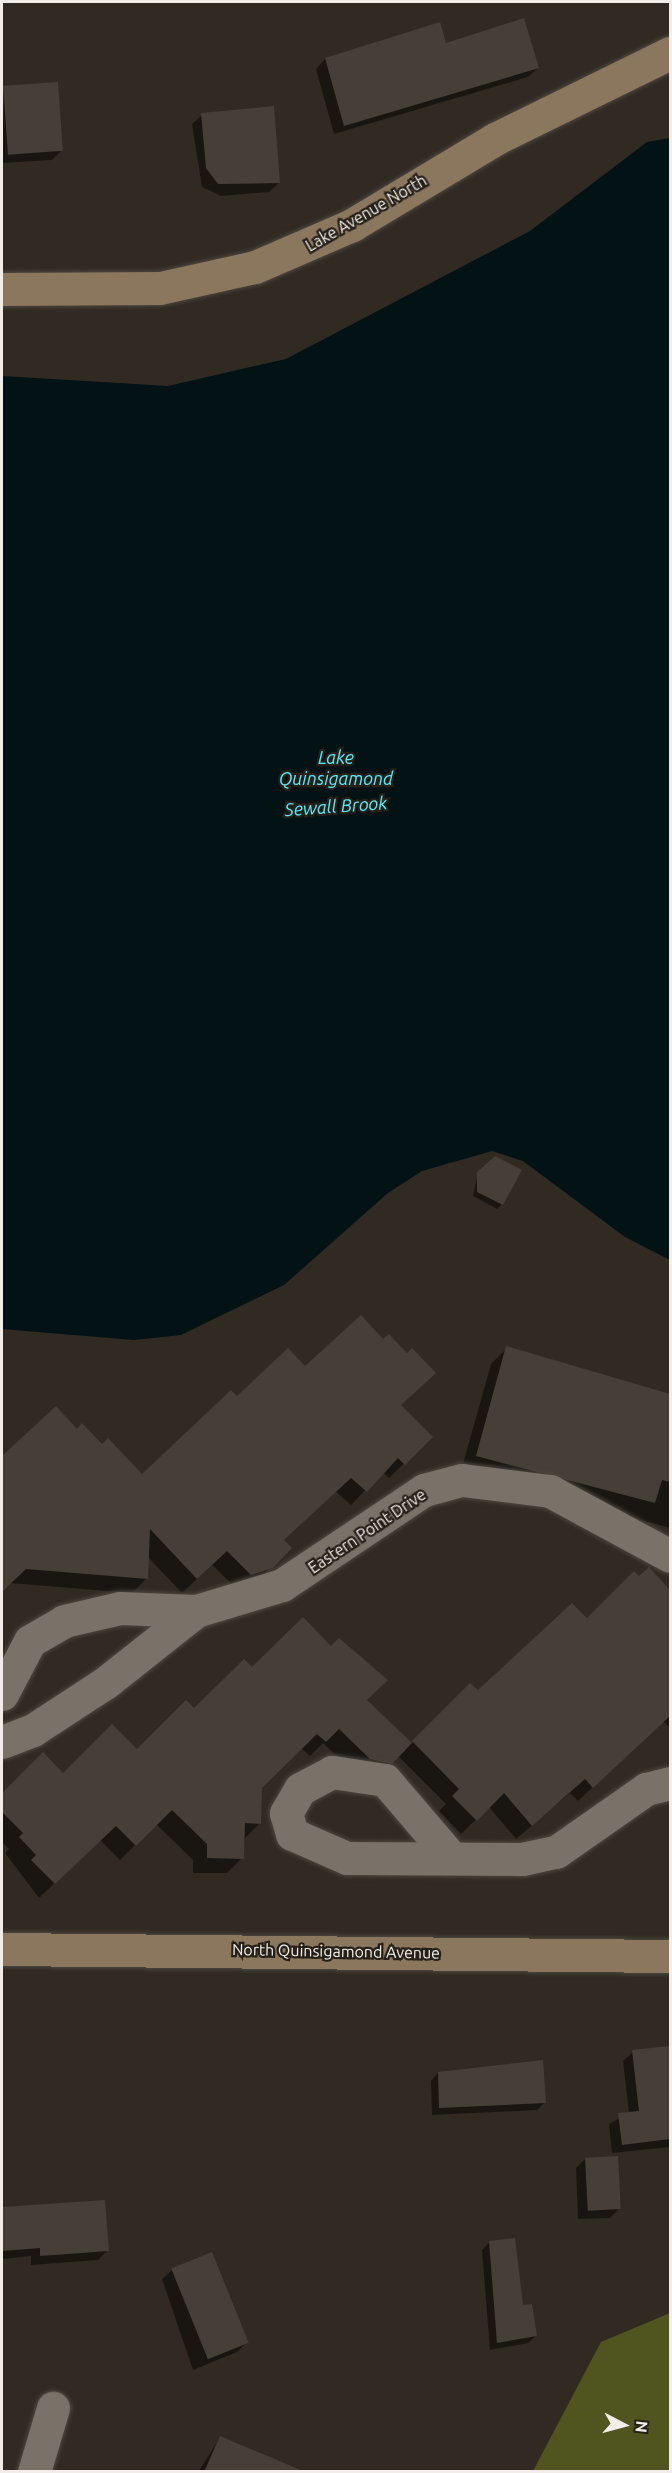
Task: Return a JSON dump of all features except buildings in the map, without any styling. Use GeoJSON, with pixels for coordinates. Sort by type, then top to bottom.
{"type":"FeatureCollection","features":[{"type":"Feature","properties":{"kind":"main road","name":"Lake Avenue North"},"geometry":{"type":"LineString","coordinates":[[2,289],[160,288],[283,257],[352,225],[542,114],[670,53]]}},
{"type":"Feature","properties":{"kind":"main road","name":"North Quinsigamond Avenue"},"geometry":{"type":"LineString","coordinates":[[2,1949],[670,1956]]}},
{"type":"Feature","properties":{"kind":"street","name":"Eastern Point Drive"},"geometry":{"type":"LineString","coordinates":[[2,1694],[30,1641],[64,1620],[120,1608],[196,1611],[282,1585],[424,1490],[462,1480],[549,1491],[670,1556]]}},
{"type":"Feature","properties":{"kind":"street","name":"Eastern Point Drive"},"geometry":{"type":"LineString","coordinates":[[2,1742],[33,1730],[105,1683],[196,1611]]}},
{"type":"Feature","properties":{"kind":"street"},"geometry":{"type":"LineString","coordinates":[[450,1856],[522,1859],[556,1852],[646,1790],[670,1783]]}},
{"type":"Feature","properties":{"kind":"street"},"geometry":{"type":"LineString","coordinates":[[34,2472],[53,2408]]}},
{"type":"Feature","properties":{"kind":"green space"},"geometry":{"type":"Polygon","coordinates":[[[670,2313],[670,2471],[533,2471],[601,2342],[670,2313]]]}},
{"type":"Feature","properties":{"kind":"water","name":"Lake Quinsigamond"},"geometry":{"type":"Polygon","coordinates":[[[670,138],[670,1260],[625,1237],[523,1161],[492,1151],[422,1171],[388,1193],[284,1285],[181,1335],[134,1340],[2,1329],[2,376],[168,386],[286,359],[530,231],[647,142],[670,138]]]}},
{"type":"Feature","properties":{"kind":"water label","name":"Sewall Brook"},"geometry":{"type":"Point","coordinates":[336,806]}}]}
